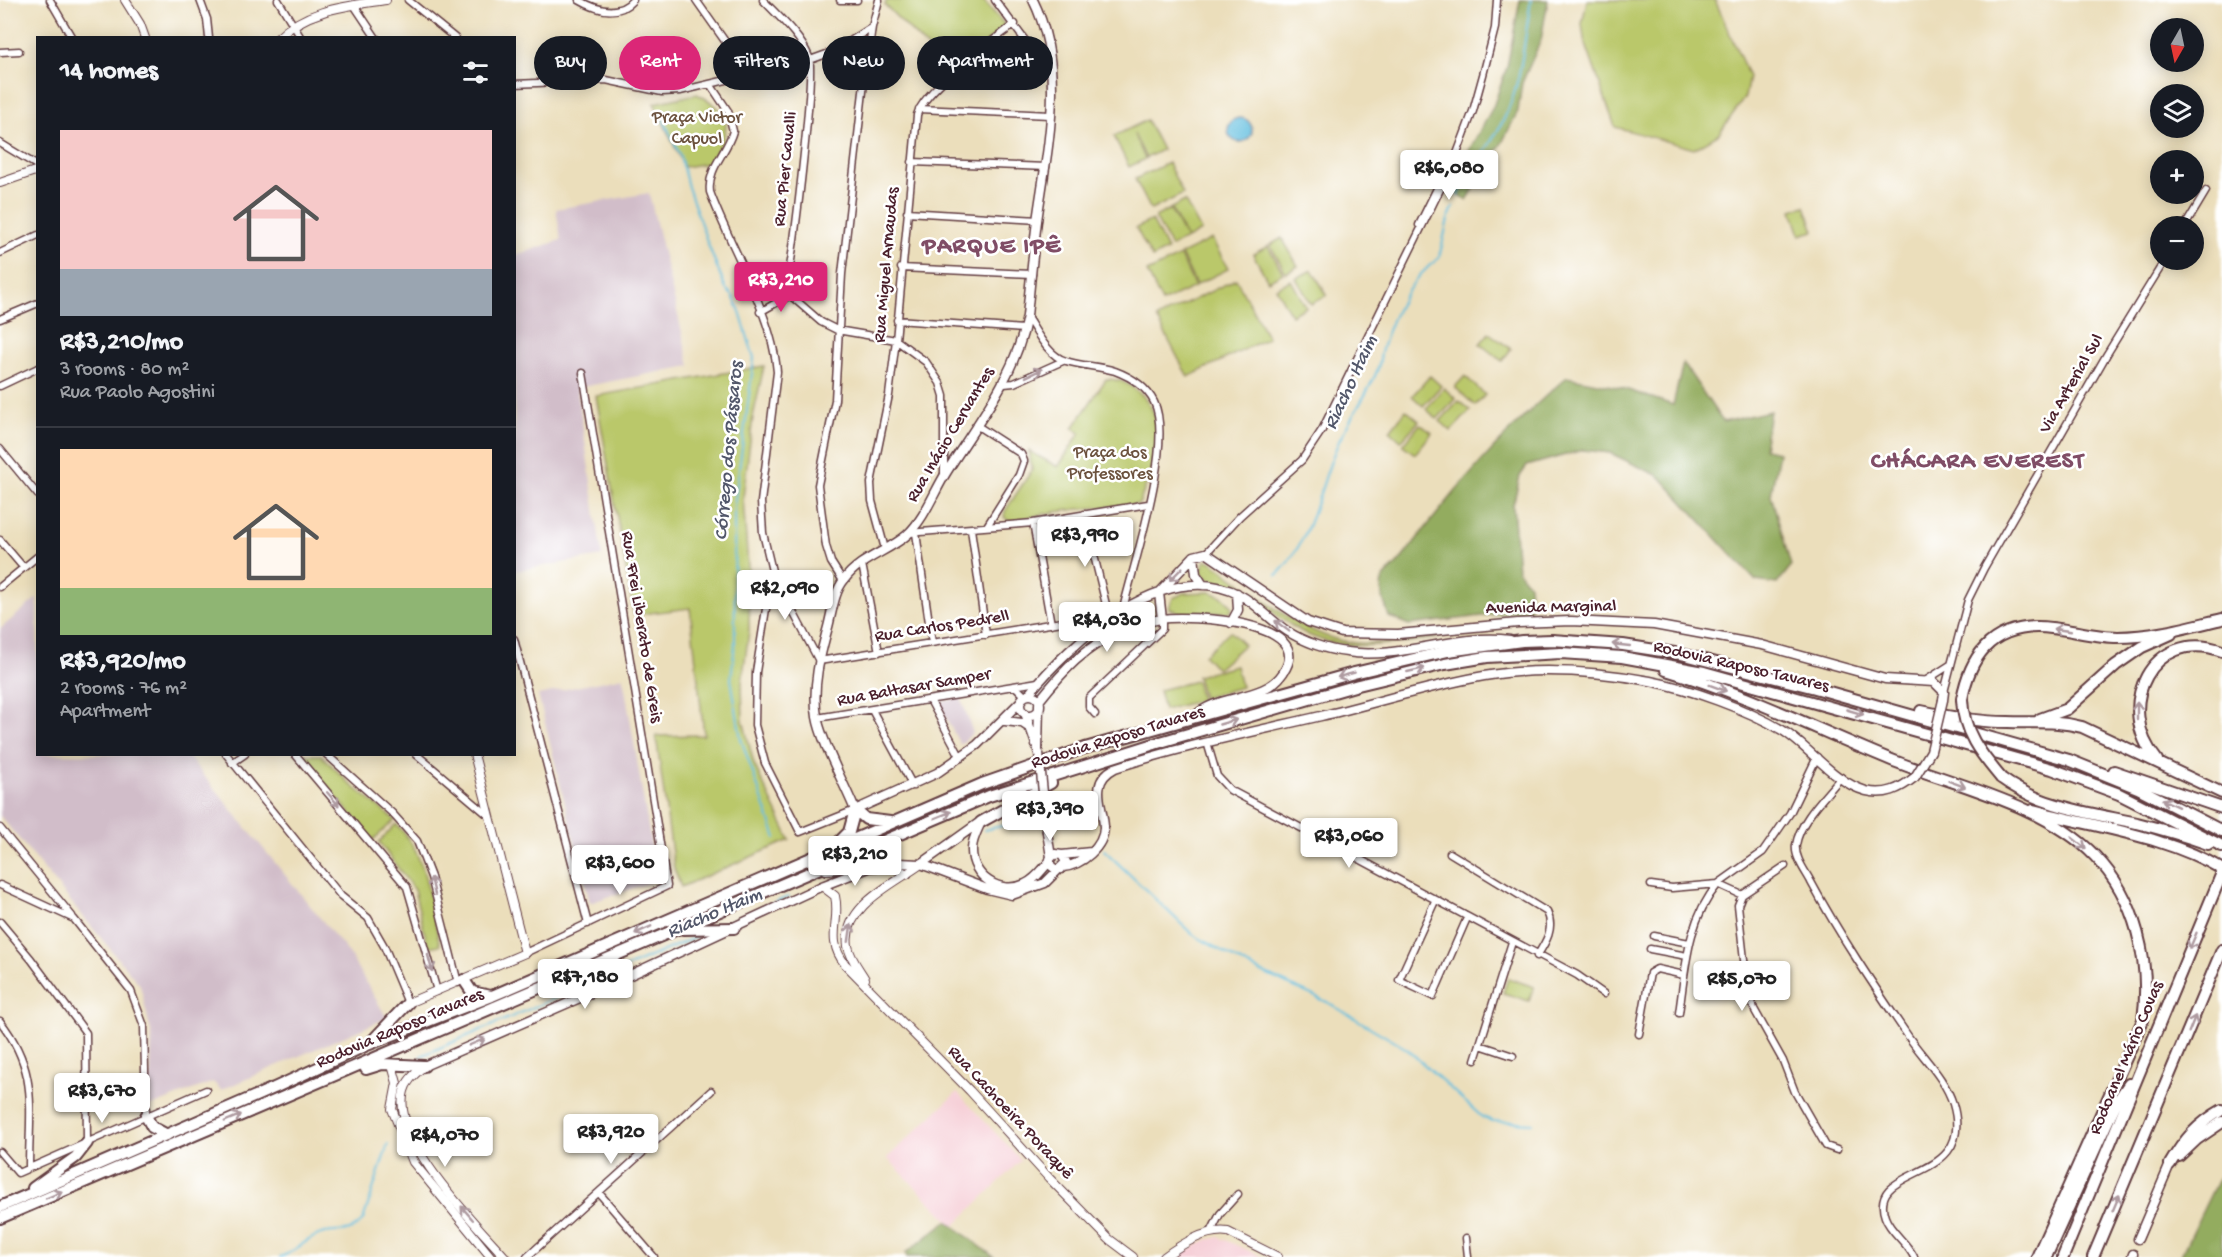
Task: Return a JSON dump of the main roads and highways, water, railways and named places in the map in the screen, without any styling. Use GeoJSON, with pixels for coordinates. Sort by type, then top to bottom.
{"type":"FeatureCollection","features":[{"type":"Feature","properties":{"kind":"highway"},"geometry":{"type":"LineString","coordinates":[[2222,619],[2180,629],[2120,637],[2036,627],[2011,632],[1992,640],[1978,654],[1967,673],[1962,699],[1963,716],[1970,735],[2001,778],[2035,797],[2055,804],[2222,847]]}},
{"type":"Feature","properties":{"kind":"highway"},"geometry":{"type":"LineString","coordinates":[[2037,720],[2067,709],[2116,665],[2142,647],[2180,629]]}},
{"type":"Feature","properties":{"kind":"highway","name":"Rodovia Raposo Tavares"},"geometry":{"type":"LineString","coordinates":[[0,1207],[367,1045],[492,996],[982,784],[1085,748],[1413,658],[1522,641],[1552,640],[1623,645],[1681,654],[1839,695],[2068,760],[2138,788],[2222,831]]}},
{"type":"Feature","properties":{"kind":"highway"},"geometry":{"type":"LineString","coordinates":[[2159,763],[2148,750],[2139,729],[2136,713],[2143,681],[2154,665],[2182,648],[2212,647],[2222,651]]}},
{"type":"Feature","properties":{"kind":"highway","name":"Rodovia Raposo Tavares"},"geometry":{"type":"LineString","coordinates":[[0,1218],[989,796],[1336,691],[1445,664],[1525,654],[1622,657],[1704,672],[2052,769],[2118,794],[2222,847]]}},
{"type":"Feature","properties":{"kind":"highway"},"geometry":{"type":"LineString","coordinates":[[1622,657],[1742,697],[1896,761],[1990,796],[2054,825],[2095,856],[2108,872],[2132,914],[2144,966],[2146,1002],[2140,1034],[2037,1257]]}},
{"type":"Feature","properties":{"kind":"highway"},"geometry":{"type":"LineString","coordinates":[[1839,695],[1956,718],[2008,722],[2037,720],[2065,722],[2082,727],[2222,793]]}},
{"type":"Feature","properties":{"kind":"highway"},"geometry":{"type":"LineString","coordinates":[[2068,760],[2107,768],[2222,808]]}},
{"type":"Feature","properties":{"kind":"highway"},"geometry":{"type":"LineString","coordinates":[[981,822],[1031,792],[1094,764]]}},
{"type":"Feature","properties":{"kind":"highway"},"geometry":{"type":"LineString","coordinates":[[1990,796],[2137,835],[2193,855],[2222,871]]}},
{"type":"Feature","properties":{"kind":"highway"},"geometry":{"type":"LineString","coordinates":[[832,850],[849,832],[855,810],[872,821],[895,822]]}},
{"type":"Feature","properties":{"kind":"highway"},"geometry":{"type":"LineString","coordinates":[[823,868],[883,864]]}},
{"type":"Feature","properties":{"kind":"highway","name":"Rodoanel Mário Covas"},"geometry":{"type":"LineString","coordinates":[[2063,1257],[2222,871]]}},
{"type":"Feature","properties":{"kind":"highway"},"geometry":{"type":"LineString","coordinates":[[676,929],[734,928]]}},
{"type":"Feature","properties":{"kind":"highway"},"geometry":{"type":"LineString","coordinates":[[2093,1257],[2222,950]]}},
{"type":"Feature","properties":{"kind":"highway"},"geometry":{"type":"LineString","coordinates":[[461,982],[472,992],[492,996]]}},
{"type":"Feature","properties":{"kind":"highway"},"geometry":{"type":"LineString","coordinates":[[367,1045],[408,1003]]}},
{"type":"Feature","properties":{"kind":"highway"},"geometry":{"type":"LineString","coordinates":[[337,1074],[345,1077],[374,1065],[424,1066]]}},
{"type":"Feature","properties":{"kind":"highway"},"geometry":{"type":"LineString","coordinates":[[2046,1257],[2116,1103],[2137,1076]]}},
{"type":"Feature","properties":{"kind":"highway"},"geometry":{"type":"LineString","coordinates":[[2170,1164],[2182,1142],[2196,1126],[2222,1110]]}},
{"type":"Feature","properties":{"kind":"highway"},"geometry":{"type":"LineString","coordinates":[[146,1116],[152,1127],[167,1135]]}},
{"type":"Feature","properties":{"kind":"highway"},"geometry":{"type":"LineString","coordinates":[[2170,1164],[2197,1139],[2222,1122]]}},
{"type":"Feature","properties":{"kind":"highway"},"geometry":{"type":"LineString","coordinates":[[31,1192],[36,1184],[76,1157],[87,1143]]}},
{"type":"Feature","properties":{"kind":"main road","name":"Rua Inácio Cervantes"},"geometry":{"type":"LineString","coordinates":[[855,810],[817,718],[819,661],[835,598],[843,580],[861,564],[912,533],[944,476],[1004,384],[1024,329],[1046,167],[1050,115],[1051,75],[1046,34],[1033,0]]}},
{"type":"Feature","properties":{"kind":"main road","name":"Avenida Marginal"},"geometry":{"type":"LineString","coordinates":[[1159,593],[1194,556],[1206,554],[1270,594],[1308,622],[1342,633],[1398,634],[1561,621],[1654,625],[1762,645],[1899,682],[1925,681],[1938,684],[1944,696],[1931,751],[1915,777]]}},
{"type":"Feature","properties":{"kind":"main road"},"geometry":{"type":"LineString","coordinates":[[1194,556],[1196,574],[1203,585]]}},
{"type":"Feature","properties":{"kind":"main road","name":"Avenida Marginal"},"geometry":{"type":"LineString","coordinates":[[1003,721],[1038,682],[1107,618],[1159,593],[1188,585],[1203,585],[1237,593],[1287,631],[1336,651],[1363,653],[1485,637],[1522,641]]}},
{"type":"Feature","properties":{"kind":"main road"},"geometry":{"type":"LineString","coordinates":[[1159,593],[1162,619]]}},
{"type":"Feature","properties":{"kind":"main road"},"geometry":{"type":"LineString","coordinates":[[1231,623],[1238,610],[1237,593]]}},
{"type":"Feature","properties":{"kind":"main road"},"geometry":{"type":"LineString","coordinates":[[855,810],[913,786],[961,758],[1003,721],[1024,713],[1036,712],[1039,703],[1069,664],[1104,639],[1162,619],[1231,623],[1264,629],[1282,638],[1288,656],[1285,671],[1271,685],[1209,706],[1192,719]]}},
{"type":"Feature","properties":{"kind":"main road","name":"Rodovia Raposo Tavares"},"geometry":{"type":"LineString","coordinates":[[1092,852],[1104,830],[1098,792],[1104,776],[1115,768],[1207,742],[1465,680],[1526,672],[1558,671],[1621,676],[1693,693],[1782,730],[1841,777],[1863,790],[1875,793],[1902,788],[1915,777]]}},
{"type":"Feature","properties":{"kind":"main road"},"geometry":{"type":"LineString","coordinates":[[1041,716],[1051,686]]}},
{"type":"Feature","properties":{"kind":"main road"},"geometry":{"type":"LineString","coordinates":[[1039,752],[1024,713],[1024,698],[1035,696],[1039,703],[1041,716],[1039,752],[1047,833],[1055,857],[1052,867],[1062,868],[1076,864],[1092,852]]}},
{"type":"Feature","properties":{"kind":"main road"},"geometry":{"type":"LineString","coordinates":[[1003,721],[1022,723],[1031,729]]}},
{"type":"Feature","properties":{"kind":"main road"},"geometry":{"type":"LineString","coordinates":[[981,822],[972,843],[972,855],[976,868],[989,881],[1000,886],[1019,887],[1031,881],[1055,857],[1092,852]]}},
{"type":"Feature","properties":{"kind":"main road"},"geometry":{"type":"LineString","coordinates":[[921,864],[981,822]]}},
{"type":"Feature","properties":{"kind":"main road"},"geometry":{"type":"LineString","coordinates":[[424,1066],[734,928],[822,886],[883,864],[921,864],[987,889],[1012,895],[1045,884],[1066,862],[1055,857]]}},
{"type":"Feature","properties":{"kind":"main road"},"geometry":{"type":"LineString","coordinates":[[883,864],[907,874]]}},
{"type":"Feature","properties":{"kind":"main road"},"geometry":{"type":"LineString","coordinates":[[2138,1239],[2170,1164]]}},
{"type":"Feature","properties":{"kind":"water"},"geometry":{"type":"Polygon","coordinates":[[[1240,118],[1249,121],[1252,130],[1249,139],[1240,142],[1231,139],[1228,130],[1231,121],[1240,118]]]}},
{"type":"Feature","properties":{"kind":"waterway","name":"Riacho Itaim"},"geometry":{"type":"LineString","coordinates":[[1458,196],[1498,131],[1509,107],[1522,62],[1531,0]]}},
{"type":"Feature","properties":{"kind":"waterway","name":"Córrego dos Pássaros"},"geometry":{"type":"LineString","coordinates":[[661,114],[680,156],[709,247],[726,289],[733,296],[739,309],[754,358],[734,507],[735,643],[731,679],[741,739],[776,838]]}},
{"type":"Feature","properties":{"kind":"waterway","name":"Riacho Itaim"},"geometry":{"type":"LineString","coordinates":[[1277,575],[1289,561],[1306,531],[1336,448],[1377,371],[1386,336],[1403,298],[1419,276],[1439,258],[1448,219],[1454,206]]}},
{"type":"Feature","properties":{"kind":"waterway"},"geometry":{"type":"LineString","coordinates":[[984,830],[1024,821]]}},
{"type":"Feature","properties":{"kind":"waterway"},"geometry":{"type":"LineString","coordinates":[[1104,850],[1192,934],[1248,966],[1327,1002],[1407,1049],[1482,1117],[1493,1121],[1533,1123]]}},
{"type":"Feature","properties":{"kind":"waterway","name":"Riacho Itaim"},"geometry":{"type":"LineString","coordinates":[[727,923],[788,897]]}},
{"type":"Feature","properties":{"kind":"waterway","name":"Riacho Itaim"},"geometry":{"type":"LineString","coordinates":[[421,1056],[703,934]]}},
{"type":"Feature","properties":{"kind":"waterway","name":"Riacho Itaim"},"geometry":{"type":"LineString","coordinates":[[280,1257],[319,1235],[346,1231],[359,1225],[363,1220],[388,1144]]}},
{"type":"Feature","properties":{"kind":"district","name":"PARQUE IPÊ"},"geometry":{"type":"Point","coordinates":[992,247]}},
{"type":"Feature","properties":{"kind":"district","name":"CHÁCARA EVEREST"},"geometry":{"type":"Point","coordinates":[1978,462]}},
{"type":"Feature","properties":{"kind":"park label","name":"Praça Victor Capuol"},"geometry":{"type":"Point","coordinates":[697,128]}},
{"type":"Feature","properties":{"kind":"park label","name":"Praça dos Professores"},"geometry":{"type":"Point","coordinates":[1110,463]}}]}
